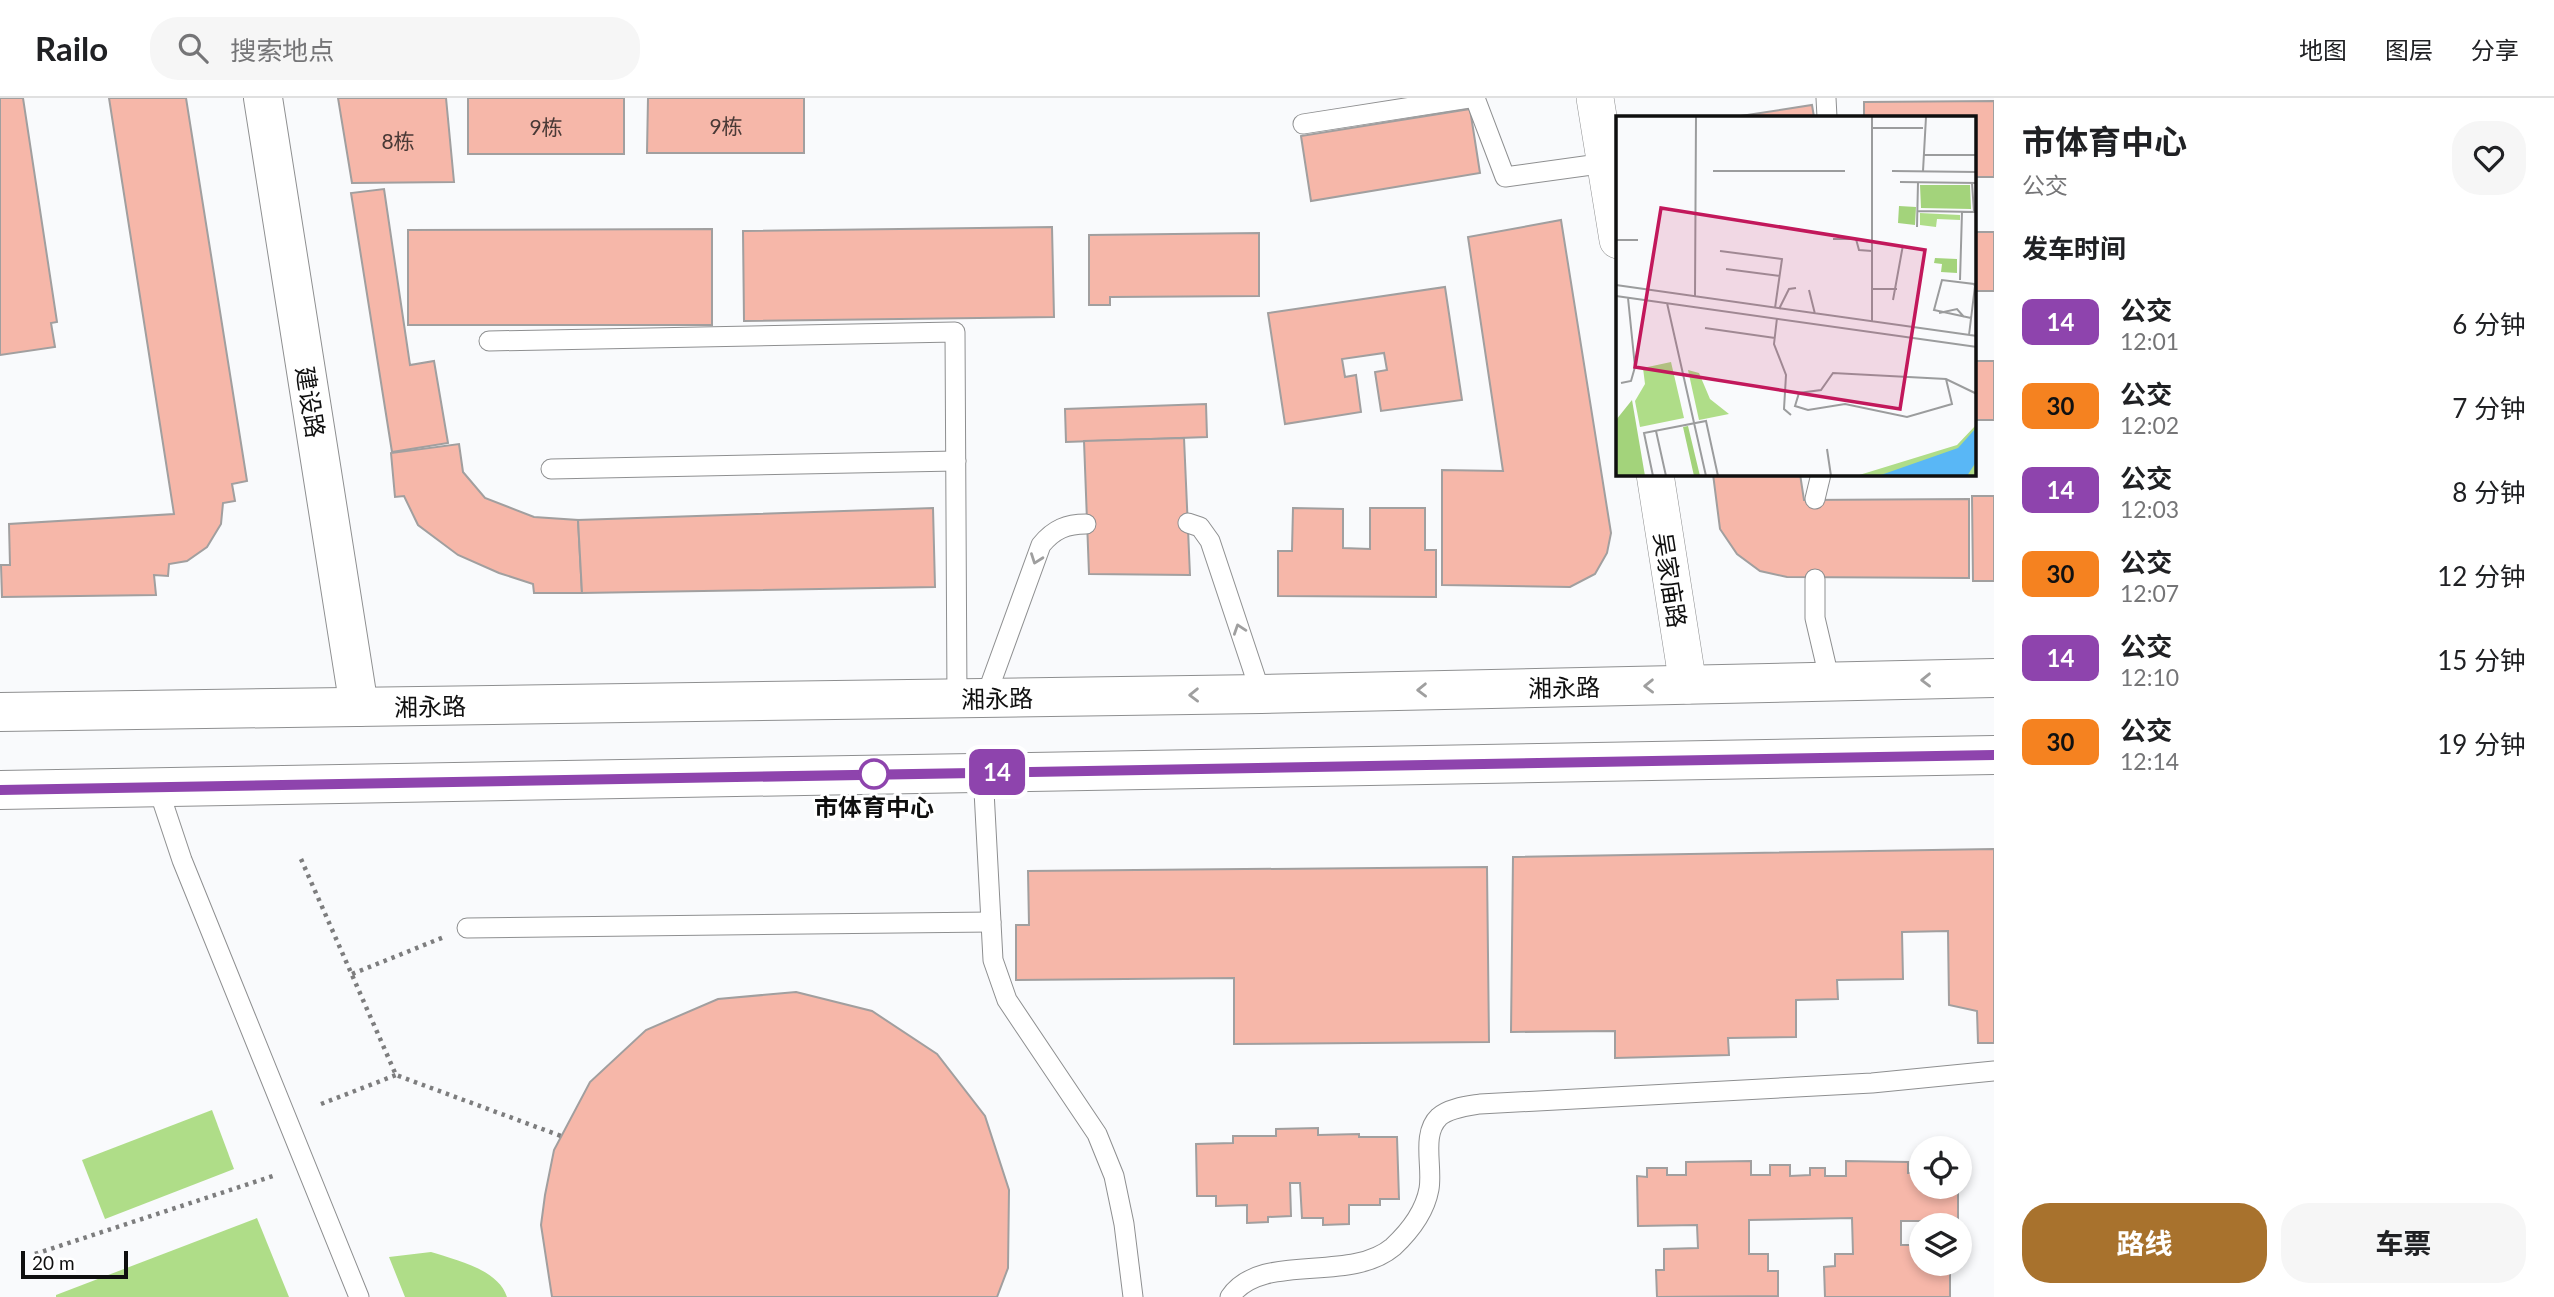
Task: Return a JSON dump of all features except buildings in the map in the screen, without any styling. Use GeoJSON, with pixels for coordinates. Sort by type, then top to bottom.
{"type":"FeatureCollection","features":[{"type":"Feature","properties":{"kind":"main road","name":"建设路"},"geometry":{"type":"LineString","coordinates":[[263,98],[359,707]]}},
{"type":"Feature","properties":{"kind":"main road","name":"湘永路"},"geometry":{"type":"LineString","coordinates":[[0,712],[971,699],[1994,678]]}},
{"type":"Feature","properties":{"kind":"main road"},"geometry":{"type":"LineString","coordinates":[[0,790],[1994,755]]}},
{"type":"Feature","properties":{"kind":"street"},"geometry":{"type":"LineString","coordinates":[[1595,98],[1616,227]]}},
{"type":"Feature","properties":{"kind":"street","name":"吴家庙路"},"geometry":{"type":"LineString","coordinates":[[1655,476],[1688,685]]}},
{"type":"Feature","properties":{"kind":"lane"},"geometry":{"type":"LineString","coordinates":[[1303,124],[1472,98],[1505,177],[1606,163]]}},
{"type":"Feature","properties":{"kind":"lane"},"geometry":{"type":"LineString","coordinates":[[1826,98],[1827,116]]}},
{"type":"Feature","properties":{"kind":"lane"},"geometry":{"type":"LineString","coordinates":[[489,341],[955,332],[956,461],[971,699]]}},
{"type":"Feature","properties":{"kind":"lane"},"geometry":{"type":"LineString","coordinates":[[551,469],[956,461]]}},
{"type":"Feature","properties":{"kind":"lane"},"geometry":{"type":"LineString","coordinates":[[1815,499],[1821,476]]}},
{"type":"Feature","properties":{"kind":"lane"},"geometry":{"type":"LineString","coordinates":[[1188,523],[1200,527],[1210,541],[1261,694]]}},
{"type":"Feature","properties":{"kind":"lane"},"geometry":{"type":"LineString","coordinates":[[971,699],[1041,545],[1051,533],[1065,526],[1086,524]]}},
{"type":"Feature","properties":{"kind":"lane"},"geometry":{"type":"LineString","coordinates":[[1815,579],[1815,618],[1830,682]]}},
{"type":"Feature","properties":{"kind":"lane"},"geometry":{"type":"LineString","coordinates":[[983,772],[993,960],[1007,1000],[1097,1134],[1114,1176],[1124,1224],[1133,1297]]}},
{"type":"Feature","properties":{"kind":"lane"},"geometry":{"type":"LineString","coordinates":[[159,788],[182,860],[359,1297]]}},
{"type":"Feature","properties":{"kind":"lane"},"geometry":{"type":"LineString","coordinates":[[467,928],[991,922]]}},
{"type":"Feature","properties":{"kind":"lane"},"geometry":{"type":"LineString","coordinates":[[1230,1297],[1251,1280],[1280,1271],[1367,1263],[1391,1248],[1420,1213],[1429,1189],[1430,1136],[1439,1117],[1457,1109],[1480,1104],[1859,1083],[1994,1071]]}},
{"type":"Feature","properties":{"kind":"path"},"geometry":{"type":"LineString","coordinates":[[301,859],[396,1075]]}},
{"type":"Feature","properties":{"kind":"path"},"geometry":{"type":"LineString","coordinates":[[352,974],[467,928]]}},
{"type":"Feature","properties":{"kind":"path"},"geometry":{"type":"LineString","coordinates":[[321,1104],[396,1075],[561,1136]]}},
{"type":"Feature","properties":{"kind":"path"},"geometry":{"type":"LineString","coordinates":[[35,1254],[276,1175]]}},
{"type":"Feature","properties":{"kind":"green space"},"geometry":{"type":"Polygon","coordinates":[[[212,1110],[234,1169],[105,1219],[82,1160],[212,1110]]]}},
{"type":"Feature","properties":{"kind":"green space"},"geometry":{"type":"Polygon","coordinates":[[[257,1218],[289,1297],[56,1297],[56,1295],[257,1218]]]}},
{"type":"Feature","properties":{"kind":"green space"},"geometry":{"type":"Polygon","coordinates":[[[431,1252],[464,1262],[486,1273],[502,1287],[507,1297],[405,1297],[389,1257],[431,1252]]]}},
{"type":"Feature","properties":{"kind":"bus line","name":"14"},"geometry":{"type":"LineString","coordinates":[[0,790],[1994,755]]}},
{"type":"Feature","properties":{"kind":"place","name":"市体育中心"},"geometry":{"type":"Point","coordinates":[874,774]}}]}
